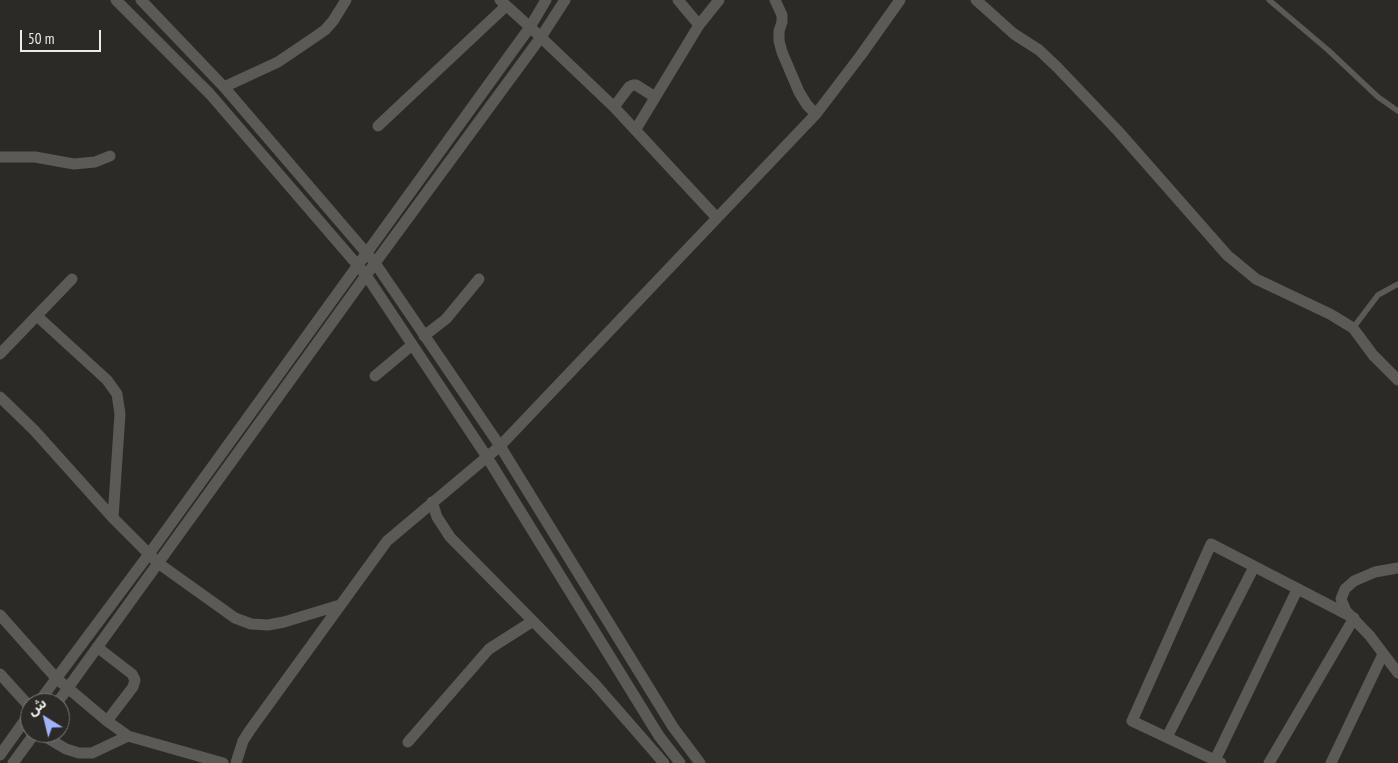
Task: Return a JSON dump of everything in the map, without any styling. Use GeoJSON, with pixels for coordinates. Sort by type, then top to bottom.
{"type":"FeatureCollection","features":[{"type":"Feature","properties":{"kind":"street"},"geometry":{"type":"LineString","coordinates":[[116,0],[210,94],[358,264],[487,457],[659,736],[680,763]]}},
{"type":"Feature","properties":{"kind":"street"},"geometry":{"type":"LineString","coordinates":[[141,0],[224,87],[375,263],[500,446],[673,727],[700,763]]}},
{"type":"Feature","properties":{"kind":"street"},"geometry":{"type":"LineString","coordinates":[[224,87],[278,62],[312,40],[333,21],[346,0]]}},
{"type":"Feature","properties":{"kind":"street"},"geometry":{"type":"LineString","coordinates":[[45,693],[149,554],[367,253],[530,27],[546,0]]}},
{"type":"Feature","properties":{"kind":"street"},"geometry":{"type":"LineString","coordinates":[[65,693],[366,275],[541,37],[565,0]]}},
{"type":"Feature","properties":{"kind":"street"},"geometry":{"type":"LineString","coordinates":[[678,0],[698,25]]}},
{"type":"Feature","properties":{"kind":"street"},"geometry":{"type":"LineString","coordinates":[[636,129],[698,25],[719,0]]}},
{"type":"Feature","properties":{"kind":"street"},"geometry":{"type":"LineString","coordinates":[[775,0],[782,15],[779,31],[779,42],[782,52],[799,92],[807,105],[816,114]]}},
{"type":"Feature","properties":{"kind":"street"},"geometry":{"type":"LineString","coordinates":[[236,763],[243,741],[250,730],[387,541],[500,446],[816,114],[862,55],[900,0]]}},
{"type":"Feature","properties":{"kind":"street"},"geometry":{"type":"LineString","coordinates":[[976,0],[1014,34],[1039,50],[1057,67],[1118,131],[1227,255],[1256,279],[1330,314],[1353,328],[1373,355],[1398,380]]}},
{"type":"Feature","properties":{"kind":"street"},"geometry":{"type":"LineString","coordinates":[[378,126],[503,3],[636,129],[717,218]]}},
{"type":"Feature","properties":{"kind":"street"},"geometry":{"type":"LineString","coordinates":[[614,107],[632,85],[636,85],[655,97]]}},
{"type":"Feature","properties":{"kind":"street"},"geometry":{"type":"LineString","coordinates":[[0,157],[35,158],[74,164],[95,162],[110,156]]}},
{"type":"Feature","properties":{"kind":"street"},"geometry":{"type":"LineString","coordinates":[[0,354],[72,279]]}},
{"type":"Feature","properties":{"kind":"street"},"geometry":{"type":"LineString","coordinates":[[424,336],[446,319],[479,280]]}},
{"type":"Feature","properties":{"kind":"street"},"geometry":{"type":"LineString","coordinates":[[37,316],[101,374],[117,394],[120,414],[113,518]]}},
{"type":"Feature","properties":{"kind":"street"},"geometry":{"type":"LineString","coordinates":[[375,376],[412,344]]}},
{"type":"Feature","properties":{"kind":"street"},"geometry":{"type":"LineString","coordinates":[[0,397],[34,430],[113,518],[149,554],[235,618],[251,624],[268,625],[340,605]]}},
{"type":"Feature","properties":{"kind":"street"},"geometry":{"type":"LineString","coordinates":[[432,502],[437,517],[450,537],[615,706],[664,763]]}},
{"type":"Feature","properties":{"kind":"street"},"geometry":{"type":"LineString","coordinates":[[1297,590],[1218,762],[1132,721],[1211,544],[1254,568],[1354,618]]}},
{"type":"Feature","properties":{"kind":"street"},"geometry":{"type":"LineString","coordinates":[[1167,738],[1254,568]]}},
{"type":"Feature","properties":{"kind":"street"},"geometry":{"type":"LineString","coordinates":[[1398,568],[1364,575],[1345,589],[1341,599],[1346,611],[1354,618],[1398,673]]}},
{"type":"Feature","properties":{"kind":"street"},"geometry":{"type":"LineString","coordinates":[[0,614],[56,678],[128,736],[223,763]]}},
{"type":"Feature","properties":{"kind":"street"},"geometry":{"type":"LineString","coordinates":[[1269,763],[1354,618]]}},
{"type":"Feature","properties":{"kind":"street"},"geometry":{"type":"LineString","coordinates":[[408,742],[489,649],[532,621]]}},
{"type":"Feature","properties":{"kind":"street"},"geometry":{"type":"LineString","coordinates":[[98,647],[132,674],[135,680],[133,687],[107,721]]}},
{"type":"Feature","properties":{"kind":"street"},"geometry":{"type":"LineString","coordinates":[[1331,763],[1383,654]]}},
{"type":"Feature","properties":{"kind":"street"},"geometry":{"type":"LineString","coordinates":[[0,674],[20,696]]}},
{"type":"Feature","properties":{"kind":"street"},"geometry":{"type":"LineString","coordinates":[[0,755],[20,728]]}},
{"type":"Feature","properties":{"kind":"street"},"geometry":{"type":"LineString","coordinates":[[55,743],[79,753],[92,753],[128,736]]}},
{"type":"Feature","properties":{"kind":"street"},"geometry":{"type":"LineString","coordinates":[[13,763],[29,743]]}},
{"type":"Feature","properties":{"kind":"lane"},"geometry":{"type":"LineString","coordinates":[[1269,0],[1328,50],[1378,97],[1398,111]]}},
{"type":"Feature","properties":{"kind":"lane"},"geometry":{"type":"LineString","coordinates":[[1353,328],[1378,295],[1398,284]]}}]}
